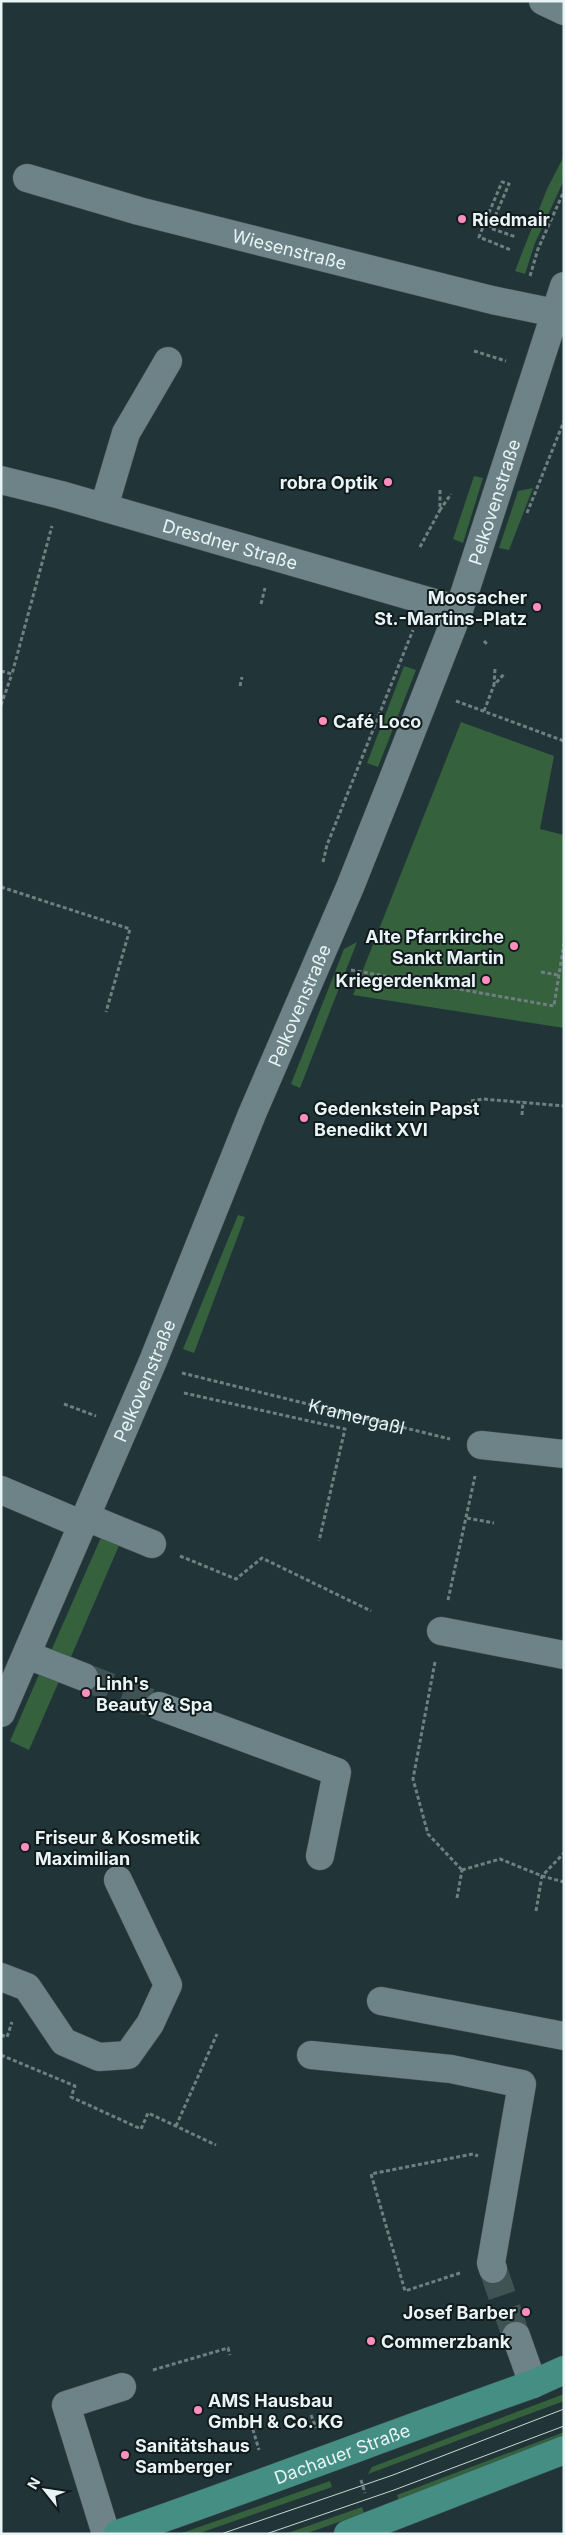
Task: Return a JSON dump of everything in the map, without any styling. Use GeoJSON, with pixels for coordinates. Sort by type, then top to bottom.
{"type":"FeatureCollection","features":[{"type":"Feature","properties":{"kind":"main road","name":"Dachauer Straße"},"geometry":{"type":"LineString","coordinates":[[118,2534],[533,2384],[564,2370]]}},
{"type":"Feature","properties":{"kind":"main road"},"geometry":{"type":"LineString","coordinates":[[348,2534],[564,2450]]}},
{"type":"Feature","properties":{"kind":"street"},"geometry":{"type":"LineString","coordinates":[[543,1],[564,11]]}},
{"type":"Feature","properties":{"kind":"street","name":"Wiesenstraße"},"geometry":{"type":"LineString","coordinates":[[27,178],[139,211],[492,300],[555,313]]}},
{"type":"Feature","properties":{"kind":"street","name":"Pelkovenstraße"},"geometry":{"type":"LineString","coordinates":[[1,1712],[153,1361],[265,1081],[350,887],[428,690],[459,610],[564,286]]}},
{"type":"Feature","properties":{"kind":"street"},"geometry":{"type":"LineString","coordinates":[[104,508],[126,433],[168,361]]}},
{"type":"Feature","properties":{"kind":"street","name":"Dresdner Straße"},"geometry":{"type":"LineString","coordinates":[[1,480],[61,495],[459,610]]}},
{"type":"Feature","properties":{"kind":"street"},"geometry":{"type":"LineString","coordinates":[[481,1445],[564,1454]]}},
{"type":"Feature","properties":{"kind":"street"},"geometry":{"type":"LineString","coordinates":[[1,1490],[152,1544]]}},
{"type":"Feature","properties":{"kind":"street"},"geometry":{"type":"LineString","coordinates":[[441,1631],[564,1655]]}},
{"type":"Feature","properties":{"kind":"street"},"geometry":{"type":"LineString","coordinates":[[26,1655],[84,1677]]}},
{"type":"Feature","properties":{"kind":"street"},"geometry":{"type":"LineString","coordinates":[[159,1706],[337,1772],[320,1856]]}},
{"type":"Feature","properties":{"kind":"street"},"geometry":{"type":"LineString","coordinates":[[1,1977],[27,1987],[64,2042],[99,2057],[128,2055],[150,2024],[168,1985],[118,1880]]}},
{"type":"Feature","properties":{"kind":"street"},"geometry":{"type":"LineString","coordinates":[[381,2001],[564,2036]]}},
{"type":"Feature","properties":{"kind":"street"},"geometry":{"type":"LineString","coordinates":[[311,2055],[451,2069],[522,2084],[492,2266]]}},
{"type":"Feature","properties":{"kind":"street"},"geometry":{"type":"LineString","coordinates":[[516,2336],[533,2384]]}},
{"type":"Feature","properties":{"kind":"street"},"geometry":{"type":"LineString","coordinates":[[106,2534],[66,2405],[122,2387]]}},
{"type":"Feature","properties":{"kind":"path"},"geometry":{"type":"LineString","coordinates":[[511,250],[479,238],[502,182],[509,184],[490,228],[516,237]]}},
{"type":"Feature","properties":{"kind":"path"},"geometry":{"type":"LineString","coordinates":[[474,351],[511,363]]}},
{"type":"Feature","properties":{"kind":"path"},"geometry":{"type":"LineString","coordinates":[[532,500],[564,421]]}},
{"type":"Feature","properties":{"kind":"path"},"geometry":{"type":"LineString","coordinates":[[440,490],[440,510]]}},
{"type":"Feature","properties":{"kind":"path"},"geometry":{"type":"LineString","coordinates":[[420,547],[450,494]]}},
{"type":"Feature","properties":{"kind":"path"},"geometry":{"type":"LineString","coordinates":[[1,706],[12,674],[61,495]]}},
{"type":"Feature","properties":{"kind":"path"},"geometry":{"type":"LineString","coordinates":[[484,711],[494,685],[495,670]]}},
{"type":"Feature","properties":{"kind":"path"},"geometry":{"type":"LineString","coordinates":[[1,671],[12,674]]}},
{"type":"Feature","properties":{"kind":"path"},"geometry":{"type":"LineString","coordinates":[[494,685],[504,674]]}},
{"type":"Feature","properties":{"kind":"path"},"geometry":{"type":"LineString","coordinates":[[240,686],[242,677]]}},
{"type":"Feature","properties":{"kind":"path"},"geometry":{"type":"LineString","coordinates":[[428,690],[564,741]]}},
{"type":"Feature","properties":{"kind":"path"},"geometry":{"type":"LineString","coordinates":[[1,886],[130,929],[106,1012]]}},
{"type":"Feature","properties":{"kind":"path"},"geometry":{"type":"LineString","coordinates":[[350,970],[554,1006],[564,943]]}},
{"type":"Feature","properties":{"kind":"path"},"geometry":{"type":"LineString","coordinates":[[541,972],[558,975]]}},
{"type":"Feature","properties":{"kind":"path"},"geometry":{"type":"LineString","coordinates":[[467,1106],[471,1101],[483,1099],[564,1106]]}},
{"type":"Feature","properties":{"kind":"path"},"geometry":{"type":"LineString","coordinates":[[522,1115],[523,1101]]}},
{"type":"Feature","properties":{"kind":"path","name":"Kramergaßl"},"geometry":{"type":"LineString","coordinates":[[153,1361],[191,1376],[481,1445]]}},
{"type":"Feature","properties":{"kind":"path"},"geometry":{"type":"LineString","coordinates":[[184,1393],[345,1429],[319,1541]]}},
{"type":"Feature","properties":{"kind":"path"},"geometry":{"type":"LineString","coordinates":[[462,1870],[428,1834],[414,1779],[441,1631],[467,1518],[481,1445]]}},
{"type":"Feature","properties":{"kind":"path"},"geometry":{"type":"LineString","coordinates":[[467,1518],[494,1523]]}},
{"type":"Feature","properties":{"kind":"path"},"geometry":{"type":"LineString","coordinates":[[152,1544],[236,1579],[262,1558],[371,1610]]}},
{"type":"Feature","properties":{"kind":"path"},"geometry":{"type":"LineString","coordinates":[[536,1911],[542,1876],[564,1853]]}},
{"type":"Feature","properties":{"kind":"path"},"geometry":{"type":"LineString","coordinates":[[462,1870],[500,1859],[542,1876],[564,1882]]}},
{"type":"Feature","properties":{"kind":"path"},"geometry":{"type":"LineString","coordinates":[[457,1898],[462,1870]]}},
{"type":"Feature","properties":{"kind":"path"},"geometry":{"type":"LineString","coordinates":[[176,2126],[217,2034]]}},
{"type":"Feature","properties":{"kind":"path"},"geometry":{"type":"LineString","coordinates":[[1,2056],[75,2086],[71,2097],[141,2129],[148,2113],[216,2145]]}},
{"type":"Feature","properties":{"kind":"path"},"geometry":{"type":"LineString","coordinates":[[492,2266],[405,2291],[371,2174],[473,2154],[509,2167]]}},
{"type":"Feature","properties":{"kind":"path"},"geometry":{"type":"LineString","coordinates":[[153,2370],[228,2348],[230,2355]]}},
{"type":"Feature","properties":{"kind":"green space"},"geometry":{"type":"Polygon","coordinates":[[[564,156],[564,180],[535,243],[525,274],[515,271],[547,189],[564,156]]]}},
{"type":"Feature","properties":{"kind":"green space"},"geometry":{"type":"Polygon","coordinates":[[[474,476],[483,478],[463,543],[453,539],[474,476]]]}},
{"type":"Feature","properties":{"kind":"green space"},"geometry":{"type":"Polygon","coordinates":[[[533,488],[509,550],[499,548],[518,491],[533,488]]]}},
{"type":"Feature","properties":{"kind":"green space"},"geometry":{"type":"Polygon","coordinates":[[[404,666],[416,670],[378,767],[367,763],[404,666]]]}},
{"type":"Feature","properties":{"kind":"green space"},"geometry":{"type":"Polygon","coordinates":[[[461,722],[554,756],[540,829],[564,835],[564,1028],[353,995],[461,722]]]}},
{"type":"Feature","properties":{"kind":"green space"},"geometry":{"type":"Polygon","coordinates":[[[357,942],[300,1088],[291,1084],[344,949],[357,942]]]}},
{"type":"Feature","properties":{"kind":"green space"},"geometry":{"type":"Polygon","coordinates":[[[238,1215],[245,1217],[194,1353],[183,1349],[238,1215]]]}},
{"type":"Feature","properties":{"kind":"green space"},"geometry":{"type":"Polygon","coordinates":[[[103,1533],[121,1541],[70,1659],[51,1651],[103,1533]]]}},
{"type":"Feature","properties":{"kind":"green space"},"geometry":{"type":"Polygon","coordinates":[[[41,1670],[60,1679],[29,1750],[10,1741],[41,1670]]]}},
{"type":"Feature","properties":{"kind":"green space"},"geometry":{"type":"Polygon","coordinates":[[[564,2394],[564,2401],[368,2474],[372,2467],[564,2394]]]}},
{"type":"Feature","properties":{"kind":"green space"},"geometry":{"type":"Polygon","coordinates":[[[564,2432],[564,2440],[399,2501],[397,2495],[564,2432]]]}},
{"type":"Feature","properties":{"kind":"green space"},"geometry":{"type":"Polygon","coordinates":[[[330,2481],[332,2487],[197,2534],[179,2534],[330,2481]]]}},
{"type":"Feature","properties":{"kind":"green space"},"geometry":{"type":"Polygon","coordinates":[[[362,2507],[364,2513],[305,2534],[285,2534],[362,2507]]]}},
{"type":"Feature","properties":{"kind":"tunnel"},"geometry":{"type":"LineString","coordinates":[[84,1677],[159,1706]]}},
{"type":"Feature","properties":{"kind":"tunnel"},"geometry":{"type":"LineString","coordinates":[[493,2269],[516,2336]]}},
{"type":"Feature","properties":{"kind":"tram line"},"geometry":{"type":"LineString","coordinates":[[221,2534],[393,2475],[564,2409]]}},
{"type":"Feature","properties":{"kind":"tram line"},"geometry":{"type":"LineString","coordinates":[[266,2534],[394,2490],[564,2426]]}},
{"type":"Feature","properties":{"kind":"place","name":"Riedmair"},"geometry":{"type":"Point","coordinates":[462,219]}},
{"type":"Feature","properties":{"kind":"place","name":"robra Optik"},"geometry":{"type":"Point","coordinates":[388,482]}},
{"type":"Feature","properties":{"kind":"place","name":"Moosacher St.-Martins-Platz"},"geometry":{"type":"Point","coordinates":[537,607]}},
{"type":"Feature","properties":{"kind":"place","name":"Café Loco"},"geometry":{"type":"Point","coordinates":[323,721]}},
{"type":"Feature","properties":{"kind":"place","name":"Alte Pfarrkirche Sankt Martin"},"geometry":{"type":"Point","coordinates":[514,946]}},
{"type":"Feature","properties":{"kind":"place","name":"Kriegerdenkmal"},"geometry":{"type":"Point","coordinates":[486,980]}},
{"type":"Feature","properties":{"kind":"place","name":"Gedenkstein Papst Benedikt XVI"},"geometry":{"type":"Point","coordinates":[304,1118]}},
{"type":"Feature","properties":{"kind":"place","name":"Linh's Beauty & Spa"},"geometry":{"type":"Point","coordinates":[86,1693]}},
{"type":"Feature","properties":{"kind":"place","name":"Friseur & Kosmetik Maximilian"},"geometry":{"type":"Point","coordinates":[25,1847]}},
{"type":"Feature","properties":{"kind":"place","name":"Josef Barber"},"geometry":{"type":"Point","coordinates":[526,2312]}},
{"type":"Feature","properties":{"kind":"place","name":"Commerzbank"},"geometry":{"type":"Point","coordinates":[371,2341]}},
{"type":"Feature","properties":{"kind":"place","name":"AMS Hausbau GmbH & Co. KG"},"geometry":{"type":"Point","coordinates":[198,2410]}},
{"type":"Feature","properties":{"kind":"place","name":"Sanitätshaus Samberger"},"geometry":{"type":"Point","coordinates":[125,2455]}}]}
